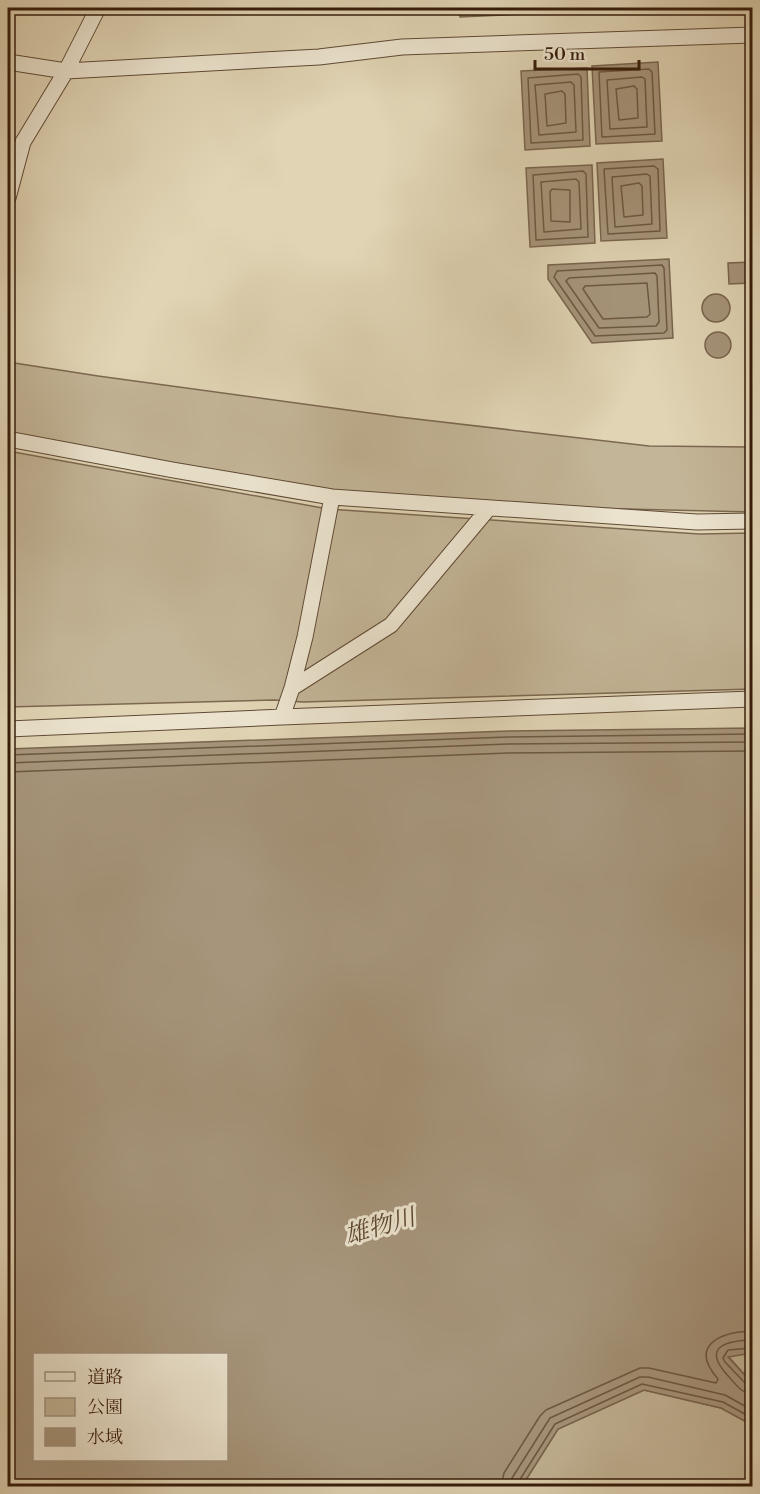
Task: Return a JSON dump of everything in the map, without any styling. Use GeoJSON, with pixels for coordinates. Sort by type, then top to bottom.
{"type":"FeatureCollection","features":[{"type":"Feature","properties":{"kind":"street"},"geometry":{"type":"LineString","coordinates":[[8,191],[23,142],[66,71],[98,8]]}},
{"type":"Feature","properties":{"kind":"street"},"geometry":{"type":"LineString","coordinates":[[8,62],[66,71],[319,57],[402,48],[753,35]]}},
{"type":"Feature","properties":{"kind":"street"},"geometry":{"type":"LineString","coordinates":[[8,439],[332,497],[697,522],[753,521]]}},
{"type":"Feature","properties":{"kind":"street"},"geometry":{"type":"LineString","coordinates":[[282,717],[305,637],[332,497]]}},
{"type":"Feature","properties":{"kind":"street"},"geometry":{"type":"LineString","coordinates":[[292,688],[391,626],[489,508]]}},
{"type":"Feature","properties":{"kind":"street"},"geometry":{"type":"LineString","coordinates":[[8,729],[753,699]]}},
{"type":"Feature","properties":{"kind":"green space"},"geometry":{"type":"Polygon","coordinates":[[[8,362],[399,417],[649,446],[752,447],[752,512],[543,507],[333,493],[8,434],[8,362]]]}},
{"type":"Feature","properties":{"kind":"green space"},"geometry":{"type":"Polygon","coordinates":[[[8,451],[328,509],[699,534],[752,533],[752,689],[303,702],[274,700],[8,707],[8,451]]]}},
{"type":"Feature","properties":{"kind":"green space"},"geometry":{"type":"Polygon","coordinates":[[[752,1353],[752,1383],[728,1356],[752,1353]]]}},
{"type":"Feature","properties":{"kind":"green space"},"geometry":{"type":"Polygon","coordinates":[[[644,1390],[721,1408],[752,1425],[752,1486],[522,1486],[558,1429],[644,1390]]]}},
{"type":"Feature","properties":{"kind":"water"},"geometry":{"type":"Polygon","coordinates":[[[459,8],[526,8],[526,14],[460,17],[459,8]]]}},
{"type":"Feature","properties":{"kind":"water"},"geometry":{"type":"Polygon","coordinates":[[[658,62],[662,141],[596,144],[592,66],[658,62]]]}},
{"type":"Feature","properties":{"kind":"water"},"geometry":{"type":"Polygon","coordinates":[[[587,68],[590,146],[525,150],[521,71],[587,68]]]}},
{"type":"Feature","properties":{"kind":"water"},"geometry":{"type":"Polygon","coordinates":[[[663,159],[667,238],[601,241],[597,163],[663,159]]]}},
{"type":"Feature","properties":{"kind":"water"},"geometry":{"type":"Polygon","coordinates":[[[592,165],[595,243],[530,247],[526,168],[592,165]]]}},
{"type":"Feature","properties":{"kind":"water"},"geometry":{"type":"Polygon","coordinates":[[[669,259],[673,338],[592,343],[548,279],[548,265],[669,259]]]}},
{"type":"Feature","properties":{"kind":"water"},"geometry":{"type":"Polygon","coordinates":[[[752,262],[752,283],[729,284],[728,263],[752,262]]]}},
{"type":"Feature","properties":{"kind":"water"},"geometry":{"type":"Polygon","coordinates":[[[716,294],[726,298],[730,308],[726,318],[716,322],[706,318],[702,308],[706,298],[716,294]]]}},
{"type":"Feature","properties":{"kind":"water"},"geometry":{"type":"Polygon","coordinates":[[[718,332],[728,335],[731,345],[728,355],[718,358],[708,355],[705,345],[708,335],[718,332]]]}},
{"type":"Feature","properties":{"kind":"water","name":"雄物川"},"geometry":{"type":"Polygon","coordinates":[[[752,728],[752,1353],[728,1357],[752,1383],[752,1425],[721,1408],[644,1390],[558,1429],[522,1486],[8,1486],[8,749],[508,731],[752,728]]]}}]}
